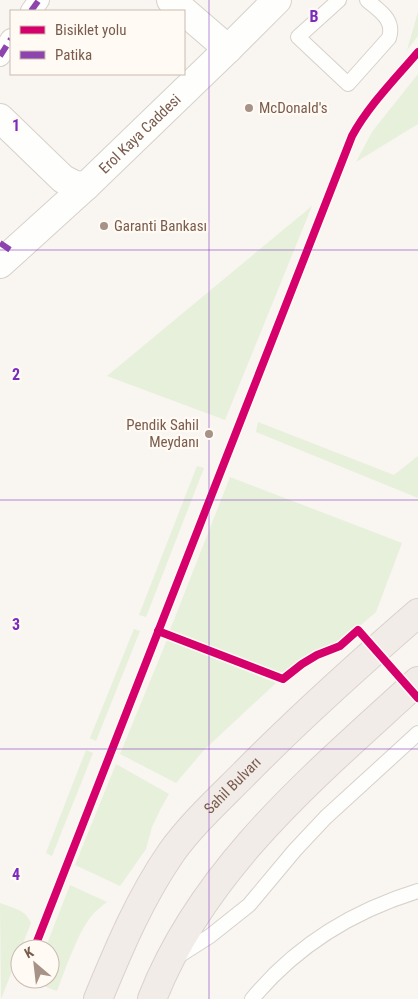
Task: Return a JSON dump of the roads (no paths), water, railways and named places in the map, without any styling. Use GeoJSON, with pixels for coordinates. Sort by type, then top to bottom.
{"type":"FeatureCollection","features":[{"type":"Feature","properties":{"kind":"highway","name":"Sahil Bulvarı"},"geometry":{"type":"LineString","coordinates":[[98,999],[142,898],[172,852],[205,814],[276,741],[364,659],[418,613]]}},
{"type":"Feature","properties":{"kind":"highway"},"geometry":{"type":"LineString","coordinates":[[159,986],[204,901],[251,840],[332,760],[418,681]]}},
{"type":"Feature","properties":{"kind":"street"},"geometry":{"type":"LineString","coordinates":[[171,0],[183,10]]}},
{"type":"Feature","properties":{"kind":"street","name":"Erol Kaya Caddesi"},"geometry":{"type":"LineString","coordinates":[[4,253],[86,186],[277,0]]}},
{"type":"Feature","properties":{"kind":"street"},"geometry":{"type":"LineString","coordinates":[[185,12],[228,49]]}},
{"type":"Feature","properties":{"kind":"street"},"geometry":{"type":"LineString","coordinates":[[0,56],[10,41]]}},
{"type":"Feature","properties":{"kind":"street"},"geometry":{"type":"LineString","coordinates":[[0,118],[63,179],[76,185],[86,186]]}},
{"type":"Feature","properties":{"kind":"lane"},"geometry":{"type":"LineString","coordinates":[[339,0],[298,37],[348,84],[389,38],[391,33],[389,19],[367,0]]}},
{"type":"Feature","properties":{"kind":"lane"},"geometry":{"type":"LineString","coordinates":[[159,986],[210,936],[249,905],[320,823],[418,733]]}},
{"type":"Feature","properties":{"kind":"lane"},"geometry":{"type":"LineString","coordinates":[[252,999],[289,960],[320,936],[357,915],[392,899],[418,891]]}},
{"type":"Feature","properties":{"kind":"place","name":"McDonald's"},"geometry":{"type":"Point","coordinates":[249,108]}},
{"type":"Feature","properties":{"kind":"place","name":"Garanti Bankası"},"geometry":{"type":"Point","coordinates":[104,226]}},
{"type":"Feature","properties":{"kind":"place","name":"Pendik Sahil Meydanı"},"geometry":{"type":"Point","coordinates":[209,434]}}]}
